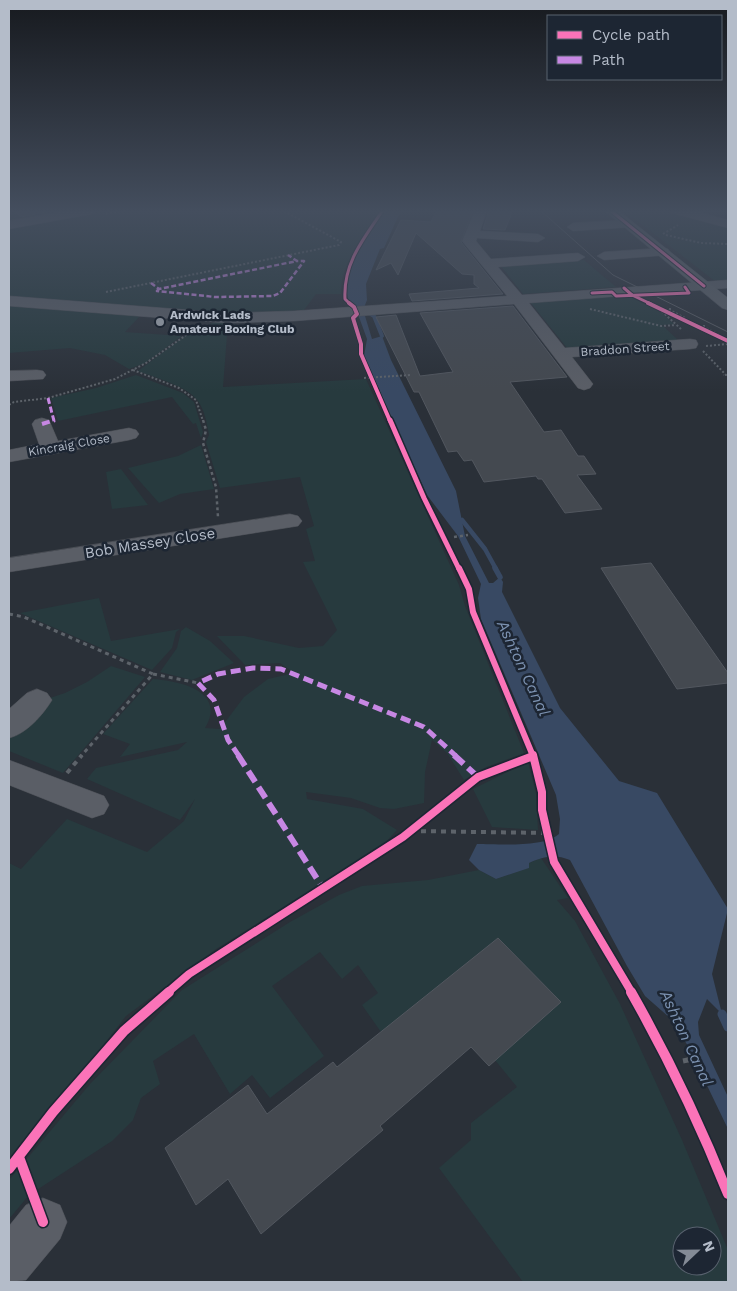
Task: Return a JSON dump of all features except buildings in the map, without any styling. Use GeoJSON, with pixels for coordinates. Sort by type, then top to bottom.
{"type":"FeatureCollection","features":[{"type":"Feature","properties":{"kind":"main road"},"geometry":{"type":"LineString","coordinates":[[685,270],[728,305]]}},
{"type":"Feature","properties":{"kind":"street"},"geometry":{"type":"LineString","coordinates":[[494,270],[584,384]]}},
{"type":"Feature","properties":{"kind":"street"},"geometry":{"type":"LineString","coordinates":[[9,301],[222,317],[294,316],[728,284]]}},
{"type":"Feature","properties":{"kind":"street"},"geometry":{"type":"LineString","coordinates":[[677,324],[692,346]]}},
{"type":"Feature","properties":{"kind":"street","name":"Braddon Street"},"geometry":{"type":"LineString","coordinates":[[560,354],[692,346]]}},
{"type":"Feature","properties":{"kind":"street"},"geometry":{"type":"LineString","coordinates":[[9,376],[37,375]]}},
{"type":"Feature","properties":{"kind":"street"},"geometry":{"type":"LineString","coordinates":[[42,424],[51,449]]}},
{"type":"Feature","properties":{"kind":"street","name":"Kincraig Close"},"geometry":{"type":"LineString","coordinates":[[9,456],[129,434]]}},
{"type":"Feature","properties":{"kind":"street","name":"Bob Massey Close"},"geometry":{"type":"LineString","coordinates":[[9,565],[290,521]]}},
{"type":"Feature","properties":{"kind":"street"},"geometry":{"type":"LineString","coordinates":[[9,727],[37,700]]}},
{"type":"Feature","properties":{"kind":"street"},"geometry":{"type":"LineString","coordinates":[[9,772],[92,806]]}},
{"type":"Feature","properties":{"kind":"street"},"geometry":{"type":"LineString","coordinates":[[9,1263],[44,1222]]}},
{"type":"Feature","properties":{"kind":"path"},"geometry":{"type":"LineString","coordinates":[[106,292],[213,270]]}},
{"type":"Feature","properties":{"kind":"path"},"geometry":{"type":"LineString","coordinates":[[628,291],[677,324]]}},
{"type":"Feature","properties":{"kind":"path"},"geometry":{"type":"LineString","coordinates":[[565,295],[575,306],[660,326],[690,322]]}},
{"type":"Feature","properties":{"kind":"path"},"geometry":{"type":"LineString","coordinates":[[671,309],[668,310],[685,318],[677,324]]}},
{"type":"Feature","properties":{"kind":"path"},"geometry":{"type":"LineString","coordinates":[[9,404],[48,398],[96,386],[146,364],[185,334],[222,317]]}},
{"type":"Feature","properties":{"kind":"path"},"geometry":{"type":"LineString","coordinates":[[697,326],[728,343]]}},
{"type":"Feature","properties":{"kind":"path"},"geometry":{"type":"LineString","coordinates":[[705,326],[702,326],[721,336],[718,336]]}},
{"type":"Feature","properties":{"kind":"path"},"geometry":{"type":"LineString","coordinates":[[692,346],[728,343]]}},
{"type":"Feature","properties":{"kind":"path"},"geometry":{"type":"LineString","coordinates":[[367,368],[374,384]]}},
{"type":"Feature","properties":{"kind":"path"},"geometry":{"type":"LineString","coordinates":[[133,370],[179,388],[196,400],[206,430],[203,443],[216,487],[217,514],[222,532]]}},
{"type":"Feature","properties":{"kind":"path"},"geometry":{"type":"LineString","coordinates":[[364,378],[411,374]]}},
{"type":"Feature","properties":{"kind":"path"},"geometry":{"type":"LineString","coordinates":[[454,537],[468,535]]}},
{"type":"Feature","properties":{"kind":"path"},"geometry":{"type":"LineString","coordinates":[[9,614],[24,617],[153,674],[198,684]]}},
{"type":"Feature","properties":{"kind":"path"},"geometry":{"type":"LineString","coordinates":[[52,789],[153,674]]}},
{"type":"Feature","properties":{"kind":"path"},"geometry":{"type":"LineString","coordinates":[[409,833],[418,825]]}},
{"type":"Feature","properties":{"kind":"path"},"geometry":{"type":"LineString","coordinates":[[545,825],[549,842]]}},
{"type":"Feature","properties":{"kind":"path"},"geometry":{"type":"LineString","coordinates":[[409,833],[547,833]]}},
{"type":"Feature","properties":{"kind":"path"},"geometry":{"type":"LineString","coordinates":[[683,1061],[706,1056]]}},
{"type":"Feature","properties":{"kind":"green space"},"geometry":{"type":"Polygon","coordinates":[[[9,270],[345,270],[341,294],[316,294],[304,310],[267,312],[193,311],[9,296],[9,270]]]}},
{"type":"Feature","properties":{"kind":"green space"},"geometry":{"type":"Polygon","coordinates":[[[504,270],[596,270],[616,287],[523,294],[504,270]]]}},
{"type":"Feature","properties":{"kind":"green space"},"geometry":{"type":"Polygon","coordinates":[[[701,270],[728,270],[728,281],[716,282],[701,270]]]}},
{"type":"Feature","properties":{"kind":"green space"},"geometry":{"type":"Polygon","coordinates":[[[629,296],[662,313],[674,324],[662,325],[679,341],[568,349],[530,302],[629,296]]]}},
{"type":"Feature","properties":{"kind":"green space"},"geometry":{"type":"Polygon","coordinates":[[[9,306],[140,316],[125,332],[182,336],[145,363],[129,369],[105,355],[70,348],[9,353],[9,306]]]}},
{"type":"Feature","properties":{"kind":"green space"},"geometry":{"type":"Polygon","coordinates":[[[215,322],[228,322],[223,387],[366,379],[459,585],[465,606],[524,753],[486,767],[464,780],[447,753],[432,740],[425,772],[424,803],[394,809],[380,808],[351,798],[306,792],[307,799],[363,809],[397,830],[382,846],[216,949],[126,1016],[82,1072],[9,1158],[9,863],[21,869],[67,819],[147,852],[184,821],[195,799],[180,820],[87,779],[96,768],[178,750],[187,742],[120,757],[130,744],[103,734],[153,679],[176,682],[197,690],[210,705],[210,715],[205,728],[220,729],[244,697],[268,679],[294,673],[280,663],[245,665],[217,636],[244,636],[299,648],[323,646],[337,630],[303,562],[315,561],[306,529],[314,526],[300,477],[220,488],[206,442],[209,435],[205,418],[198,401],[187,391],[179,387],[138,371],[186,335],[215,322]]]}},
{"type":"Feature","properties":{"kind":"green space"},"geometry":{"type":"Polygon","coordinates":[[[136,375],[183,393],[194,402],[203,432],[201,438],[196,423],[193,424],[172,397],[58,421],[51,398],[96,388],[136,375]]]}},
{"type":"Feature","properties":{"kind":"green space"},"geometry":{"type":"Polygon","coordinates":[[[201,445],[214,489],[180,494],[159,503],[128,468],[178,456],[201,445]]]}},
{"type":"Feature","properties":{"kind":"green space"},"geometry":{"type":"Polygon","coordinates":[[[121,469],[148,505],[112,509],[106,472],[121,469]]]}},
{"type":"Feature","properties":{"kind":"green space"},"geometry":{"type":"Polygon","coordinates":[[[99,598],[111,641],[180,629],[176,632],[172,648],[152,670],[20,613],[99,598]]]}},
{"type":"Feature","properties":{"kind":"green space"},"geometry":{"type":"Polygon","coordinates":[[[186,627],[210,641],[234,663],[192,680],[160,672],[177,648],[181,631],[186,627]]]}},
{"type":"Feature","properties":{"kind":"green space"},"geometry":{"type":"Polygon","coordinates":[[[111,666],[145,677],[63,773],[9,751],[9,735],[47,699],[65,693],[87,682],[111,666]]]}},
{"type":"Feature","properties":{"kind":"green space"},"geometry":{"type":"Polygon","coordinates":[[[528,762],[536,794],[538,830],[492,827],[473,789],[528,762]]]}},
{"type":"Feature","properties":{"kind":"green space"},"geometry":{"type":"Polygon","coordinates":[[[541,858],[568,898],[557,900],[575,921],[620,1004],[682,1140],[718,1226],[672,1226],[672,1276],[722,1276],[722,1236],[728,1250],[728,1282],[523,1282],[439,1168],[471,1140],[471,1123],[517,1087],[495,1060],[561,1002],[498,938],[381,1032],[362,1005],[378,993],[358,965],[342,979],[320,952],[272,986],[324,1056],[270,1098],[252,1075],[230,1094],[194,1034],[153,1061],[160,1084],[141,1098],[133,1120],[112,1141],[29,1195],[9,1219],[9,1180],[90,1084],[182,990],[290,922],[339,895],[362,886],[428,880],[479,870],[496,879],[528,868],[529,863],[541,858]]]}},
{"type":"Feature","properties":{"kind":"water","name":"Ashton Canal"},"geometry":{"type":"Polygon","coordinates":[[[350,270],[372,270],[366,284],[367,300],[365,305],[369,313],[365,316],[372,339],[382,336],[391,360],[456,491],[465,536],[489,583],[493,583],[500,577],[503,582],[502,592],[560,708],[619,781],[657,793],[728,909],[712,974],[722,1014],[707,999],[698,1022],[699,1035],[728,1097],[728,1129],[688,1046],[670,1018],[645,996],[570,860],[554,856],[545,857],[529,863],[529,868],[496,879],[479,870],[469,860],[477,844],[532,843],[552,838],[559,834],[560,819],[556,795],[481,619],[478,598],[481,584],[458,536],[427,495],[364,356],[367,339],[355,306],[348,299],[350,270]]]}},
{"type":"Feature","properties":{"kind":"waterway"},"geometry":{"type":"LineString","coordinates":[[369,313],[374,316],[382,336]]}},
{"type":"Feature","properties":{"kind":"waterway"},"geometry":{"type":"LineString","coordinates":[[462,520],[485,549],[496,569]]}},
{"type":"Feature","properties":{"kind":"waterway"},"geometry":{"type":"LineString","coordinates":[[495,568],[500,577]]}},
{"type":"Feature","properties":{"kind":"waterway"},"geometry":{"type":"LineString","coordinates":[[722,1014],[728,1027]]}},
{"type":"Feature","properties":{"kind":"tram line"},"geometry":{"type":"LineString","coordinates":[[608,270],[613,275],[728,332]]}},
{"type":"Feature","properties":{"kind":"marked path"},"geometry":{"type":"LineString","coordinates":[[151,283],[159,289],[251,270]]}},
{"type":"Feature","properties":{"kind":"marked path"},"geometry":{"type":"LineString","coordinates":[[159,289],[157,291],[215,297],[273,296],[280,293],[297,270]]}},
{"type":"Feature","properties":{"kind":"marked path"},"geometry":{"type":"LineString","coordinates":[[42,424],[55,421],[48,398]]}},
{"type":"Feature","properties":{"kind":"marked path"},"geometry":{"type":"LineString","coordinates":[[323,888],[228,740],[214,700],[198,683],[218,674],[253,668],[281,669],[424,727],[478,777]]}},
{"type":"Feature","properties":{"kind":"cycle path"},"geometry":{"type":"LineString","coordinates":[[348,270],[344,287],[345,299],[354,307],[357,314],[353,318],[361,344],[361,354],[424,498],[469,589],[473,612],[533,756],[542,792],[542,810],[554,862],[604,943],[661,1044],[706,1139],[728,1194]]}},
{"type":"Feature","properties":{"kind":"cycle path"},"geometry":{"type":"LineString","coordinates":[[685,270],[704,286]]}},
{"type":"Feature","properties":{"kind":"cycle path"},"geometry":{"type":"LineString","coordinates":[[592,293],[612,292],[616,296],[689,293],[685,287]]}},
{"type":"Feature","properties":{"kind":"cycle path"},"geometry":{"type":"LineString","coordinates":[[624,288],[632,295],[728,341]]}},
{"type":"Feature","properties":{"kind":"cycle path"},"geometry":{"type":"LineString","coordinates":[[9,1169],[53,1112],[124,1031],[189,974],[403,837],[478,777],[533,756]]}},
{"type":"Feature","properties":{"kind":"cycle path"},"geometry":{"type":"LineString","coordinates":[[19,1157],[43,1222]]}},
{"type":"Feature","properties":{"kind":"place","name":"Ardwick Lads Amateur Boxing Club"},"geometry":{"type":"Point","coordinates":[160,322]}}]}
